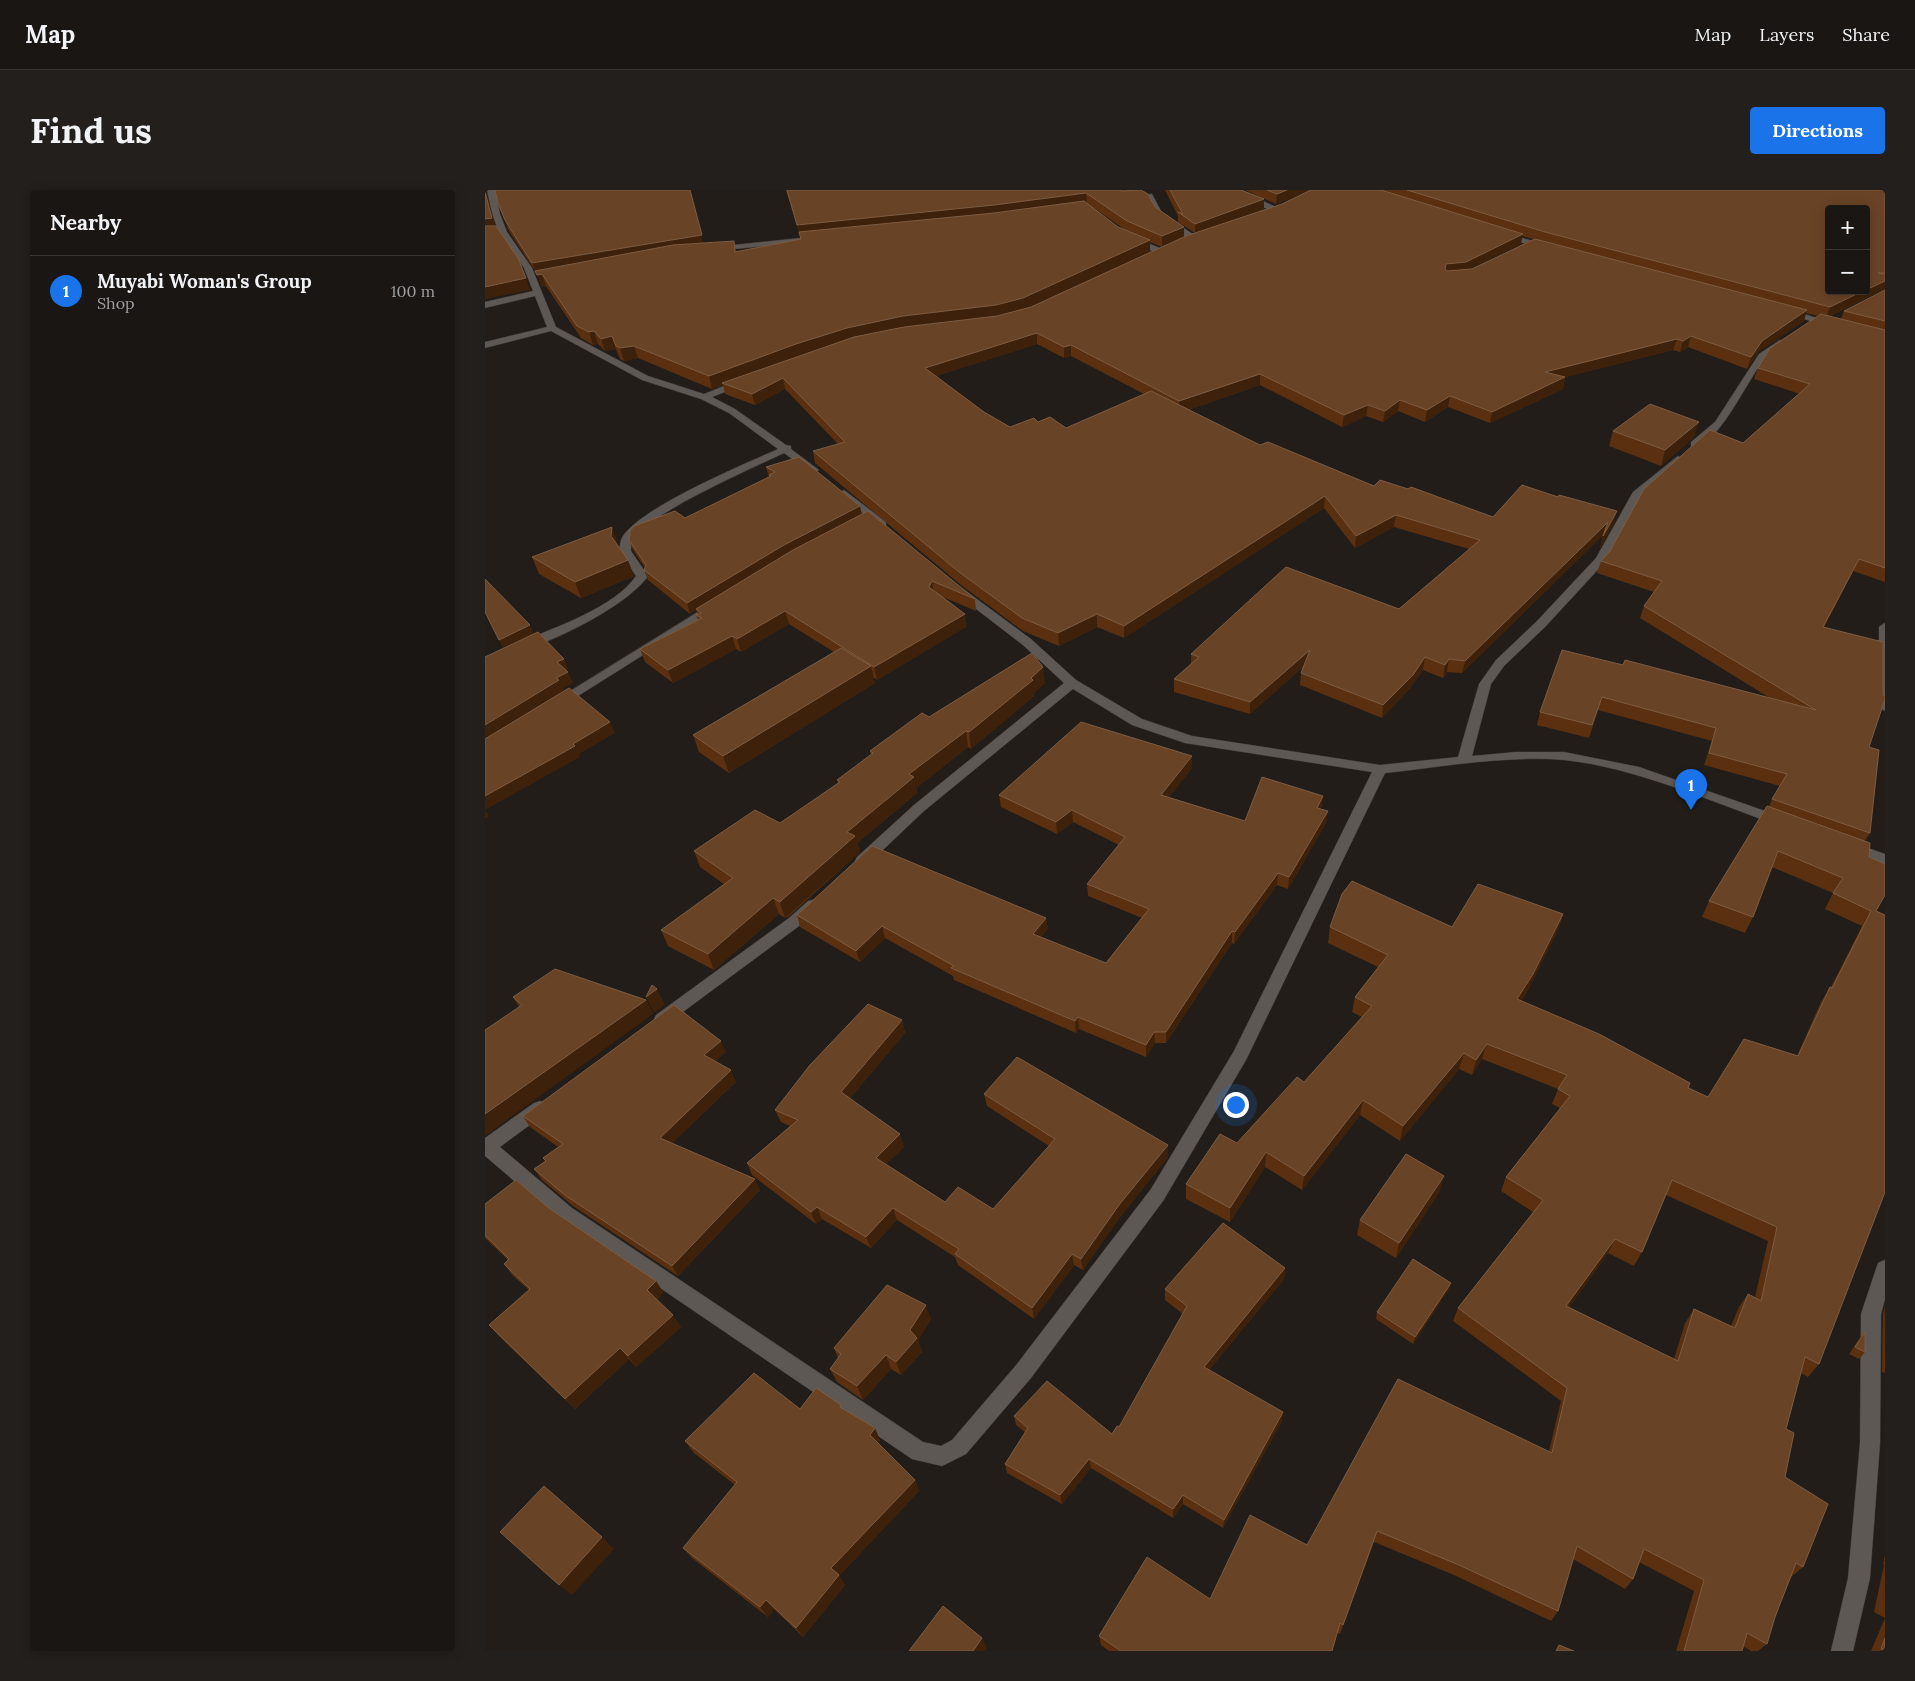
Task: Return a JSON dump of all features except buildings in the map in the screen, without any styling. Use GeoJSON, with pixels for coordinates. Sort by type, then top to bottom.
{"type":"FeatureCollection","features":[{"type":"Feature","properties":{"kind":"street"},"geometry":{"type":"LineString","coordinates":[[491,190],[498,232],[538,278],[537,293],[552,328],[645,378],[704,396],[732,411],[787,448],[830,482],[868,518],[894,535]]}},
{"type":"Feature","properties":{"kind":"street"},"geometry":{"type":"LineString","coordinates":[[1235,190],[1245,196],[1282,208],[1261,216]]}},
{"type":"Feature","properties":{"kind":"street"},"geometry":{"type":"LineString","coordinates":[[1131,198],[1149,196],[1159,214],[1194,239]]}},
{"type":"Feature","properties":{"kind":"street"},"geometry":{"type":"LineString","coordinates":[[1496,232],[1558,251]]}},
{"type":"Feature","properties":{"kind":"street"},"geometry":{"type":"LineString","coordinates":[[1123,235],[1166,250],[1153,256]]}},
{"type":"Feature","properties":{"kind":"street"},"geometry":{"type":"LineString","coordinates":[[705,250],[813,239]]}},
{"type":"Feature","properties":{"kind":"street"},"geometry":{"type":"LineString","coordinates":[[1517,252],[1533,244]]}},
{"type":"Feature","properties":{"kind":"street"},"geometry":{"type":"LineString","coordinates":[[485,305],[537,293]]}},
{"type":"Feature","properties":{"kind":"street"},"geometry":{"type":"LineString","coordinates":[[1780,309],[1843,327]]}},
{"type":"Feature","properties":{"kind":"street"},"geometry":{"type":"LineString","coordinates":[[1464,760],[1485,684],[1500,663],[1541,624],[1601,560],[1637,494],[1719,424],[1762,356],[1797,332],[1843,314]]}},
{"type":"Feature","properties":{"kind":"street"},"geometry":{"type":"LineString","coordinates":[[485,345],[552,328]]}},
{"type":"Feature","properties":{"kind":"street"},"geometry":{"type":"LineString","coordinates":[[704,396],[750,379]]}},
{"type":"Feature","properties":{"kind":"street"},"geometry":{"type":"LineString","coordinates":[[510,652],[595,612],[625,596],[639,584],[642,576],[625,550],[627,539],[636,528],[705,487],[787,448]]}},
{"type":"Feature","properties":{"kind":"street"},"geometry":{"type":"LineString","coordinates":[[949,582],[1027,642],[1072,683],[1137,722],[1191,740],[1380,769],[1516,756],[1564,756],[1625,768],[1793,826]]}},
{"type":"Feature","properties":{"kind":"street"},"geometry":{"type":"LineString","coordinates":[[545,710],[723,600]]}},
{"type":"Feature","properties":{"kind":"street"},"geometry":{"type":"LineString","coordinates":[[1885,627],[1885,707]]}},
{"type":"Feature","properties":{"kind":"street"},"geometry":{"type":"LineString","coordinates":[[853,869],[919,808],[1072,683]]}},
{"type":"Feature","properties":{"kind":"street"},"geometry":{"type":"LineString","coordinates":[[550,1101],[486,1147],[574,1220],[919,1452],[942,1456],[959,1447],[1024,1371],[1157,1195],[1240,1055],[1380,769]]}},
{"type":"Feature","properties":{"kind":"street"},"geometry":{"type":"LineString","coordinates":[[1839,843],[1885,860]]}},
{"type":"Feature","properties":{"kind":"street"},"geometry":{"type":"LineString","coordinates":[[652,1026],[793,922],[823,895]]}},
{"type":"Feature","properties":{"kind":"street"},"geometry":{"type":"LineString","coordinates":[[1842,1651],[1859,1578],[1869,1442],[1871,1314],[1885,1269]]}},
{"type":"Feature","properties":{"kind":"place","name":"Muyabi Woman's Group"},"geometry":{"type":"Point","coordinates":[1691,810]}}]}
